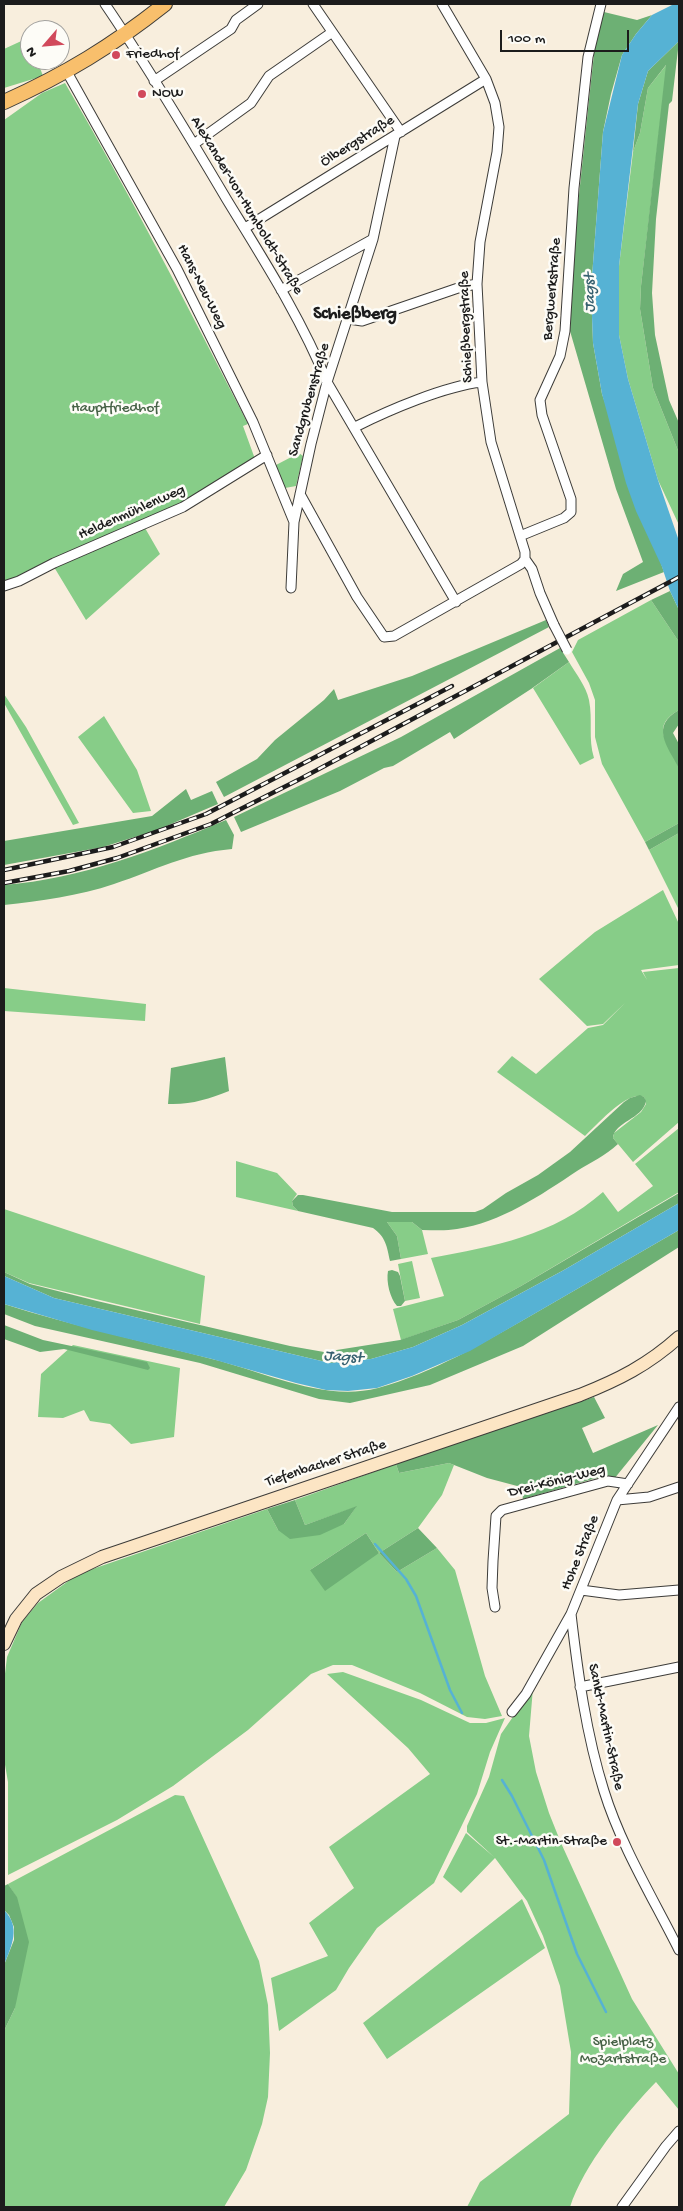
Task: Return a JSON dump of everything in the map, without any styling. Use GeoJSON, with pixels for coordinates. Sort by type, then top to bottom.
{"type":"FeatureCollection","features":[{"type":"Feature","properties":{"kind":"main road"},"geometry":{"type":"LineString","coordinates":[[4,102],[67,72],[126,35],[165,4]]}},
{"type":"Feature","properties":{"kind":"main road","name":"Tiefenbacher Straße"},"geometry":{"type":"LineString","coordinates":[[4,1644],[16,1619],[36,1594],[78,1568],[178,1530],[580,1395],[614,1381],[645,1365],[679,1337]]}},
{"type":"Feature","properties":{"kind":"street","name":"Alexander-von-Humboldt-Straße"},"geometry":{"type":"LineString","coordinates":[[105,4],[245,228],[318,358],[327,382],[456,602]]}},
{"type":"Feature","properties":{"kind":"street"},"geometry":{"type":"LineString","coordinates":[[154,80],[231,29],[236,20],[258,4]]}},
{"type":"Feature","properties":{"kind":"street"},"geometry":{"type":"LineString","coordinates":[[313,4],[398,134]]}},
{"type":"Feature","properties":{"kind":"street","name":"Schießbergstraße"},"geometry":{"type":"LineString","coordinates":[[442,4],[486,79],[495,103],[499,127],[497,152],[480,242],[477,284],[482,382],[488,427],[525,559],[532,569],[540,593],[567,650]]}},
{"type":"Feature","properties":{"kind":"street","name":"Bergwerkstraße"},"geometry":{"type":"LineString","coordinates":[[520,536],[568,516],[571,508],[568,487],[542,415],[540,400],[560,356],[565,331],[574,188],[588,57],[602,4]]}},
{"type":"Feature","properties":{"kind":"street"},"geometry":{"type":"LineString","coordinates":[[194,144],[252,103],[269,76],[332,33]]}},
{"type":"Feature","properties":{"kind":"street","name":"Hans-Neu-Weg"},"geometry":{"type":"LineString","coordinates":[[67,72],[177,269],[253,422],[294,522]]}},
{"type":"Feature","properties":{"kind":"street","name":"Ölbergstraße"},"geometry":{"type":"LineString","coordinates":[[245,228],[486,79]]}},
{"type":"Feature","properties":{"kind":"street","name":"Sandgrubenstraße"},"geometry":{"type":"LineString","coordinates":[[292,588],[294,522],[300,494],[327,382],[349,320],[373,239],[398,134]]}},
{"type":"Feature","properties":{"kind":"street"},"geometry":{"type":"LineString","coordinates":[[281,290],[373,239]]}},
{"type":"Feature","properties":{"kind":"street"},"geometry":{"type":"LineString","coordinates":[[349,320],[362,321],[461,287],[477,284]]}},
{"type":"Feature","properties":{"kind":"street"},"geometry":{"type":"LineString","coordinates":[[355,427],[375,417],[458,386],[482,382]]}},
{"type":"Feature","properties":{"kind":"street","name":"Heldenmühlenweg"},"geometry":{"type":"LineString","coordinates":[[4,586],[183,507],[267,456]]}},
{"type":"Feature","properties":{"kind":"street"},"geometry":{"type":"LineString","coordinates":[[300,494],[357,597],[384,637],[394,636],[456,602],[521,564],[525,559]]}},
{"type":"Feature","properties":{"kind":"street","name":"Hohe Straße"},"geometry":{"type":"LineString","coordinates":[[512,1712],[526,1694],[571,1614],[617,1500],[679,1407]]}},
{"type":"Feature","properties":{"kind":"street","name":"Drei-König-Weg"},"geometry":{"type":"LineString","coordinates":[[495,1607],[492,1588],[496,1516],[502,1510],[608,1481],[628,1484]]}},
{"type":"Feature","properties":{"kind":"street"},"geometry":{"type":"LineString","coordinates":[[617,1500],[649,1497],[679,1487]]}},
{"type":"Feature","properties":{"kind":"street"},"geometry":{"type":"LineString","coordinates":[[581,1590],[620,1595],[679,1590]]}},
{"type":"Feature","properties":{"kind":"street","name":"Sankt-Martin-Straße"},"geometry":{"type":"LineString","coordinates":[[571,1614],[580,1687],[604,1792],[634,1863],[679,1950]]}},
{"type":"Feature","properties":{"kind":"street"},"geometry":{"type":"LineString","coordinates":[[580,1687],[679,1667]]}},
{"type":"Feature","properties":{"kind":"street"},"geometry":{"type":"LineString","coordinates":[[677,2133],[679,2144]]}},
{"type":"Feature","properties":{"kind":"street"},"geometry":{"type":"LineString","coordinates":[[624,2206],[677,2133]]}},
{"type":"Feature","properties":{"kind":"green space"},"geometry":{"type":"Polygon","coordinates":[[[604,12],[637,20],[652,15],[622,55],[611,94],[603,132],[591,290],[593,343],[602,394],[664,572],[616,591],[623,574],[643,562],[616,489],[570,331],[575,233],[589,100],[595,45],[604,12]]]}},
{"type":"Feature","properties":{"kind":"green space"},"geometry":{"type":"Polygon","coordinates":[[[679,41],[672,101],[669,104],[656,219],[652,293],[655,335],[669,400],[679,423],[679,453],[653,388],[640,309],[666,65],[648,88],[640,133],[633,152],[638,104],[648,71],[679,41]]]}},
{"type":"Feature","properties":{"kind":"green space"},"geometry":{"type":"Polygon","coordinates":[[[20,42],[20,70],[41,70],[43,76],[4,88],[4,49],[20,42]]]}},
{"type":"Feature","properties":{"kind":"green space"},"geometry":{"type":"Polygon","coordinates":[[[667,64],[641,286],[640,309],[653,388],[679,453],[679,525],[658,480],[628,379],[619,335],[619,266],[633,152],[640,133],[648,88],[667,64]]]}},
{"type":"Feature","properties":{"kind":"green space","name":"Hauptfriedhof"},"geometry":{"type":"Polygon","coordinates":[[[65,83],[136,209],[248,424],[243,426],[255,459],[181,504],[4,583],[4,120],[42,93],[65,83]]]}},
{"type":"Feature","properties":{"kind":"green space"},"geometry":{"type":"Polygon","coordinates":[[[299,453],[303,456],[296,486],[285,488],[276,465],[299,453]]]}},
{"type":"Feature","properties":{"kind":"green space"},"geometry":{"type":"Polygon","coordinates":[[[145,528],[160,554],[86,620],[54,567],[145,528]]]}},
{"type":"Feature","properties":{"kind":"green space"},"geometry":{"type":"Polygon","coordinates":[[[670,591],[679,610],[679,642],[651,600],[670,591]]]}},
{"type":"Feature","properties":{"kind":"green space"},"geometry":{"type":"Polygon","coordinates":[[[651,600],[679,642],[679,710],[665,723],[663,730],[667,744],[679,767],[680,794],[679,823],[645,842],[602,764],[595,737],[595,700],[589,683],[572,652],[578,640],[651,600]]]}},
{"type":"Feature","properties":{"kind":"green space"},"geometry":{"type":"Polygon","coordinates":[[[546,620],[549,627],[224,797],[216,782],[257,759],[275,740],[324,700],[334,689],[338,700],[412,676],[546,620]]]}},
{"type":"Feature","properties":{"kind":"green space"},"geometry":{"type":"Polygon","coordinates":[[[560,648],[569,662],[454,739],[450,732],[393,766],[384,768],[340,791],[241,832],[234,817],[401,737],[560,648]]]}},
{"type":"Feature","properties":{"kind":"green space"},"geometry":{"type":"Polygon","coordinates":[[[569,662],[586,690],[590,707],[591,744],[594,758],[580,765],[533,688],[569,662]]]}},
{"type":"Feature","properties":{"kind":"green space"},"geometry":{"type":"Polygon","coordinates":[[[4,694],[26,727],[79,823],[73,825],[4,703],[4,694]]]}},
{"type":"Feature","properties":{"kind":"green space"},"geometry":{"type":"Polygon","coordinates":[[[679,710],[679,724],[673,733],[679,744],[679,768],[666,744],[663,730],[670,716],[679,710]]]}},
{"type":"Feature","properties":{"kind":"green space"},"geometry":{"type":"Polygon","coordinates":[[[104,716],[137,770],[151,811],[133,813],[78,737],[104,716]]]}},
{"type":"Feature","properties":{"kind":"green space"},"geometry":{"type":"Polygon","coordinates":[[[186,789],[191,800],[212,791],[218,804],[157,830],[103,847],[4,865],[4,841],[152,816],[186,789]]]}},
{"type":"Feature","properties":{"kind":"green space"},"geometry":{"type":"Polygon","coordinates":[[[226,820],[234,835],[232,849],[186,858],[87,892],[4,905],[4,885],[61,877],[117,862],[226,820]]]}},
{"type":"Feature","properties":{"kind":"green space"},"geometry":{"type":"Polygon","coordinates":[[[679,823],[679,833],[649,850],[645,842],[679,823]]]}},
{"type":"Feature","properties":{"kind":"green space"},"geometry":{"type":"Polygon","coordinates":[[[679,833],[679,910],[649,850],[679,833]]]}},
{"type":"Feature","properties":{"kind":"green space"},"geometry":{"type":"Polygon","coordinates":[[[663,890],[679,924],[679,965],[641,970],[647,980],[643,972],[679,968],[679,1122],[633,1162],[613,1138],[614,1133],[641,1112],[646,1104],[644,1097],[637,1096],[621,1103],[585,1136],[497,1072],[512,1056],[536,1074],[588,1028],[603,1025],[625,1003],[603,1024],[587,1026],[539,979],[595,932],[663,890]]]}},
{"type":"Feature","properties":{"kind":"green space"},"geometry":{"type":"Polygon","coordinates":[[[4,988],[146,1004],[145,1021],[4,1011],[4,988]]]}},
{"type":"Feature","properties":{"kind":"green space"},"geometry":{"type":"Polygon","coordinates":[[[225,1057],[229,1091],[199,1101],[184,1104],[168,1104],[171,1068],[225,1057]]]}},
{"type":"Feature","properties":{"kind":"green space"},"geometry":{"type":"Polygon","coordinates":[[[640,1095],[646,1101],[644,1107],[618,1128],[613,1138],[618,1144],[520,1207],[489,1221],[453,1230],[422,1230],[412,1222],[387,1222],[397,1236],[401,1259],[390,1261],[383,1239],[373,1228],[298,1211],[293,1206],[292,1201],[298,1195],[303,1195],[392,1212],[475,1212],[538,1175],[570,1152],[624,1102],[640,1095]]]}},
{"type":"Feature","properties":{"kind":"green space"},"geometry":{"type":"Polygon","coordinates":[[[679,1128],[679,1192],[521,1286],[458,1320],[401,1340],[393,1309],[444,1296],[431,1258],[478,1249],[543,1229],[584,1207],[603,1192],[618,1212],[653,1186],[635,1164],[679,1128]]]}},
{"type":"Feature","properties":{"kind":"green space"},"geometry":{"type":"Polygon","coordinates":[[[236,1161],[277,1173],[297,1194],[292,1201],[293,1206],[298,1211],[236,1197],[236,1161]]]}},
{"type":"Feature","properties":{"kind":"green space"},"geometry":{"type":"Polygon","coordinates":[[[679,1193],[679,1203],[564,1270],[462,1325],[413,1347],[371,1359],[330,1363],[54,1298],[4,1276],[4,1272],[30,1284],[97,1301],[290,1346],[324,1352],[400,1340],[458,1320],[521,1286],[679,1193]]]}},
{"type":"Feature","properties":{"kind":"green space"},"geometry":{"type":"Polygon","coordinates":[[[4,1209],[205,1276],[200,1324],[29,1283],[4,1272],[4,1209]]]}},
{"type":"Feature","properties":{"kind":"green space"},"geometry":{"type":"Polygon","coordinates":[[[387,1222],[412,1222],[422,1230],[428,1254],[401,1259],[397,1236],[387,1222]]]}},
{"type":"Feature","properties":{"kind":"green space"},"geometry":{"type":"Polygon","coordinates":[[[679,1230],[679,1247],[523,1346],[430,1385],[350,1403],[319,1399],[200,1363],[35,1326],[4,1314],[4,1304],[212,1359],[294,1384],[336,1391],[357,1391],[378,1388],[398,1382],[438,1366],[514,1326],[679,1230]]]}},
{"type":"Feature","properties":{"kind":"green space"},"geometry":{"type":"Polygon","coordinates":[[[412,1261],[420,1298],[405,1301],[398,1264],[412,1261]]]}},
{"type":"Feature","properties":{"kind":"green space"},"geometry":{"type":"Polygon","coordinates":[[[388,1271],[398,1272],[400,1276],[405,1301],[401,1306],[397,1306],[389,1290],[388,1271]]]}},
{"type":"Feature","properties":{"kind":"green space"},"geometry":{"type":"Polygon","coordinates":[[[4,1325],[43,1340],[147,1362],[150,1368],[148,1370],[64,1349],[40,1352],[4,1339],[4,1325]]]}},
{"type":"Feature","properties":{"kind":"green space"},"geometry":{"type":"Polygon","coordinates":[[[73,1345],[180,1368],[174,1437],[131,1444],[110,1424],[90,1421],[84,1410],[63,1418],[38,1417],[41,1374],[73,1345]]]}},
{"type":"Feature","properties":{"kind":"green space"},"geometry":{"type":"Polygon","coordinates":[[[594,1397],[605,1418],[582,1428],[593,1453],[658,1425],[614,1479],[600,1477],[523,1499],[521,1487],[487,1478],[449,1463],[399,1473],[396,1464],[594,1397]]]}},
{"type":"Feature","properties":{"kind":"green space"},"geometry":{"type":"Polygon","coordinates":[[[449,1463],[454,1465],[442,1495],[418,1528],[379,1553],[397,1572],[437,1548],[455,1570],[485,1676],[502,1716],[485,1719],[467,1717],[420,1693],[352,1665],[333,1665],[311,1674],[248,1730],[173,1786],[117,1820],[8,1875],[8,1782],[4,1759],[4,1682],[7,1657],[22,1622],[38,1603],[78,1574],[267,1509],[278,1530],[344,1524],[356,1507],[305,1525],[295,1500],[396,1464],[399,1473],[449,1463]],[[366,1533],[310,1570],[379,1553],[366,1533]]]}},
{"type":"Feature","properties":{"kind":"green space"},"geometry":{"type":"Polygon","coordinates":[[[295,1500],[305,1525],[357,1506],[344,1524],[320,1535],[290,1539],[278,1530],[267,1509],[295,1500]]]}},
{"type":"Feature","properties":{"kind":"green space"},"geometry":{"type":"Polygon","coordinates":[[[418,1528],[437,1548],[397,1572],[379,1553],[418,1528]]]}},
{"type":"Feature","properties":{"kind":"green space"},"geometry":{"type":"Polygon","coordinates":[[[366,1533],[379,1553],[325,1591],[310,1570],[366,1533]]]}},
{"type":"Feature","properties":{"kind":"green space"},"geometry":{"type":"Polygon","coordinates":[[[343,1672],[421,1700],[470,1723],[486,1723],[505,1718],[490,1752],[477,1794],[434,1883],[377,1928],[336,1990],[279,2031],[271,1978],[328,1956],[309,1923],[354,1888],[329,1847],[430,1774],[408,1748],[327,1674],[343,1672]]]}},
{"type":"Feature","properties":{"kind":"green space","name":"Spielplatz Mozartstraße"},"geometry":{"type":"Polygon","coordinates":[[[533,1688],[529,1736],[536,1772],[549,1813],[632,1999],[679,2074],[679,2110],[656,2082],[619,2124],[595,2158],[576,2191],[570,2207],[467,2207],[480,2182],[569,2114],[571,2052],[560,1986],[543,1936],[527,1901],[495,1858],[461,1893],[443,1877],[466,1833],[494,1857],[467,1832],[467,1826],[489,1777],[501,1734],[533,1688]]]}},
{"type":"Feature","properties":{"kind":"green space"},"geometry":{"type":"Polygon","coordinates":[[[175,1795],[184,1796],[259,1961],[268,2005],[270,2053],[268,2097],[262,2124],[246,2170],[224,2207],[4,2207],[4,2031],[15,2008],[17,1898],[8,1884],[175,1795]]]}},
{"type":"Feature","properties":{"kind":"green space"},"geometry":{"type":"Polygon","coordinates":[[[8,1884],[17,1897],[29,1942],[15,2008],[4,2031],[4,1965],[14,1940],[14,1927],[9,1915],[4,1910],[4,1886],[8,1884]]]}},
{"type":"Feature","properties":{"kind":"green space"},"geometry":{"type":"Polygon","coordinates":[[[522,1899],[545,1948],[387,2059],[363,2023],[522,1899]]]}},
{"type":"Feature","properties":{"kind":"water"},"geometry":{"type":"Polygon","coordinates":[[[674,4],[679,4],[679,41],[648,71],[638,104],[619,266],[619,335],[628,379],[658,480],[679,541],[679,610],[662,567],[636,511],[626,483],[602,394],[593,343],[591,290],[603,132],[622,55],[652,15],[674,4]]]}},
{"type":"Feature","properties":{"kind":"water"},"geometry":{"type":"Polygon","coordinates":[[[679,1203],[679,1230],[470,1351],[412,1376],[377,1388],[348,1391],[326,1390],[212,1359],[92,1330],[4,1304],[4,1276],[54,1298],[330,1363],[371,1359],[413,1347],[462,1325],[564,1270],[679,1203]]]}},
{"type":"Feature","properties":{"kind":"water"},"geometry":{"type":"Polygon","coordinates":[[[4,1910],[9,1916],[14,1930],[12,1943],[4,1965],[4,1910]]]}},
{"type":"Feature","properties":{"kind":"waterway"},"geometry":{"type":"LineString","coordinates":[[375,1544],[406,1579],[416,1596],[450,1690],[462,1713]]}},
{"type":"Feature","properties":{"kind":"waterway"},"geometry":{"type":"LineString","coordinates":[[502,1780],[544,1860],[577,1954],[606,2012]]}},
{"type":"Feature","properties":{"kind":"railway"},"geometry":{"type":"LineString","coordinates":[[4,883],[69,871],[117,858],[211,824],[302,778],[679,577]]}},
{"type":"Feature","properties":{"kind":"railway"},"geometry":{"type":"LineString","coordinates":[[4,870],[113,847],[206,814],[452,686]]}},
{"type":"Feature","properties":{"kind":"place","name":"Friedhof"},"geometry":{"type":"Point","coordinates":[116,55]}},
{"type":"Feature","properties":{"kind":"place","name":"NOW"},"geometry":{"type":"Point","coordinates":[142,94]}},
{"type":"Feature","properties":{"kind":"place","name":"St.-Martin-Straße"},"geometry":{"type":"Point","coordinates":[617,1842]}},
{"type":"Feature","properties":{"kind":"district","name":"Schießberg"},"geometry":{"type":"Point","coordinates":[355,315]}},
{"type":"Feature","properties":{"kind":"water label","name":"Jagst"},"geometry":{"type":"Point","coordinates":[591,293]}},
{"type":"Feature","properties":{"kind":"water label","name":"Jagst"},"geometry":{"type":"Point","coordinates":[343,1358]}}]}
